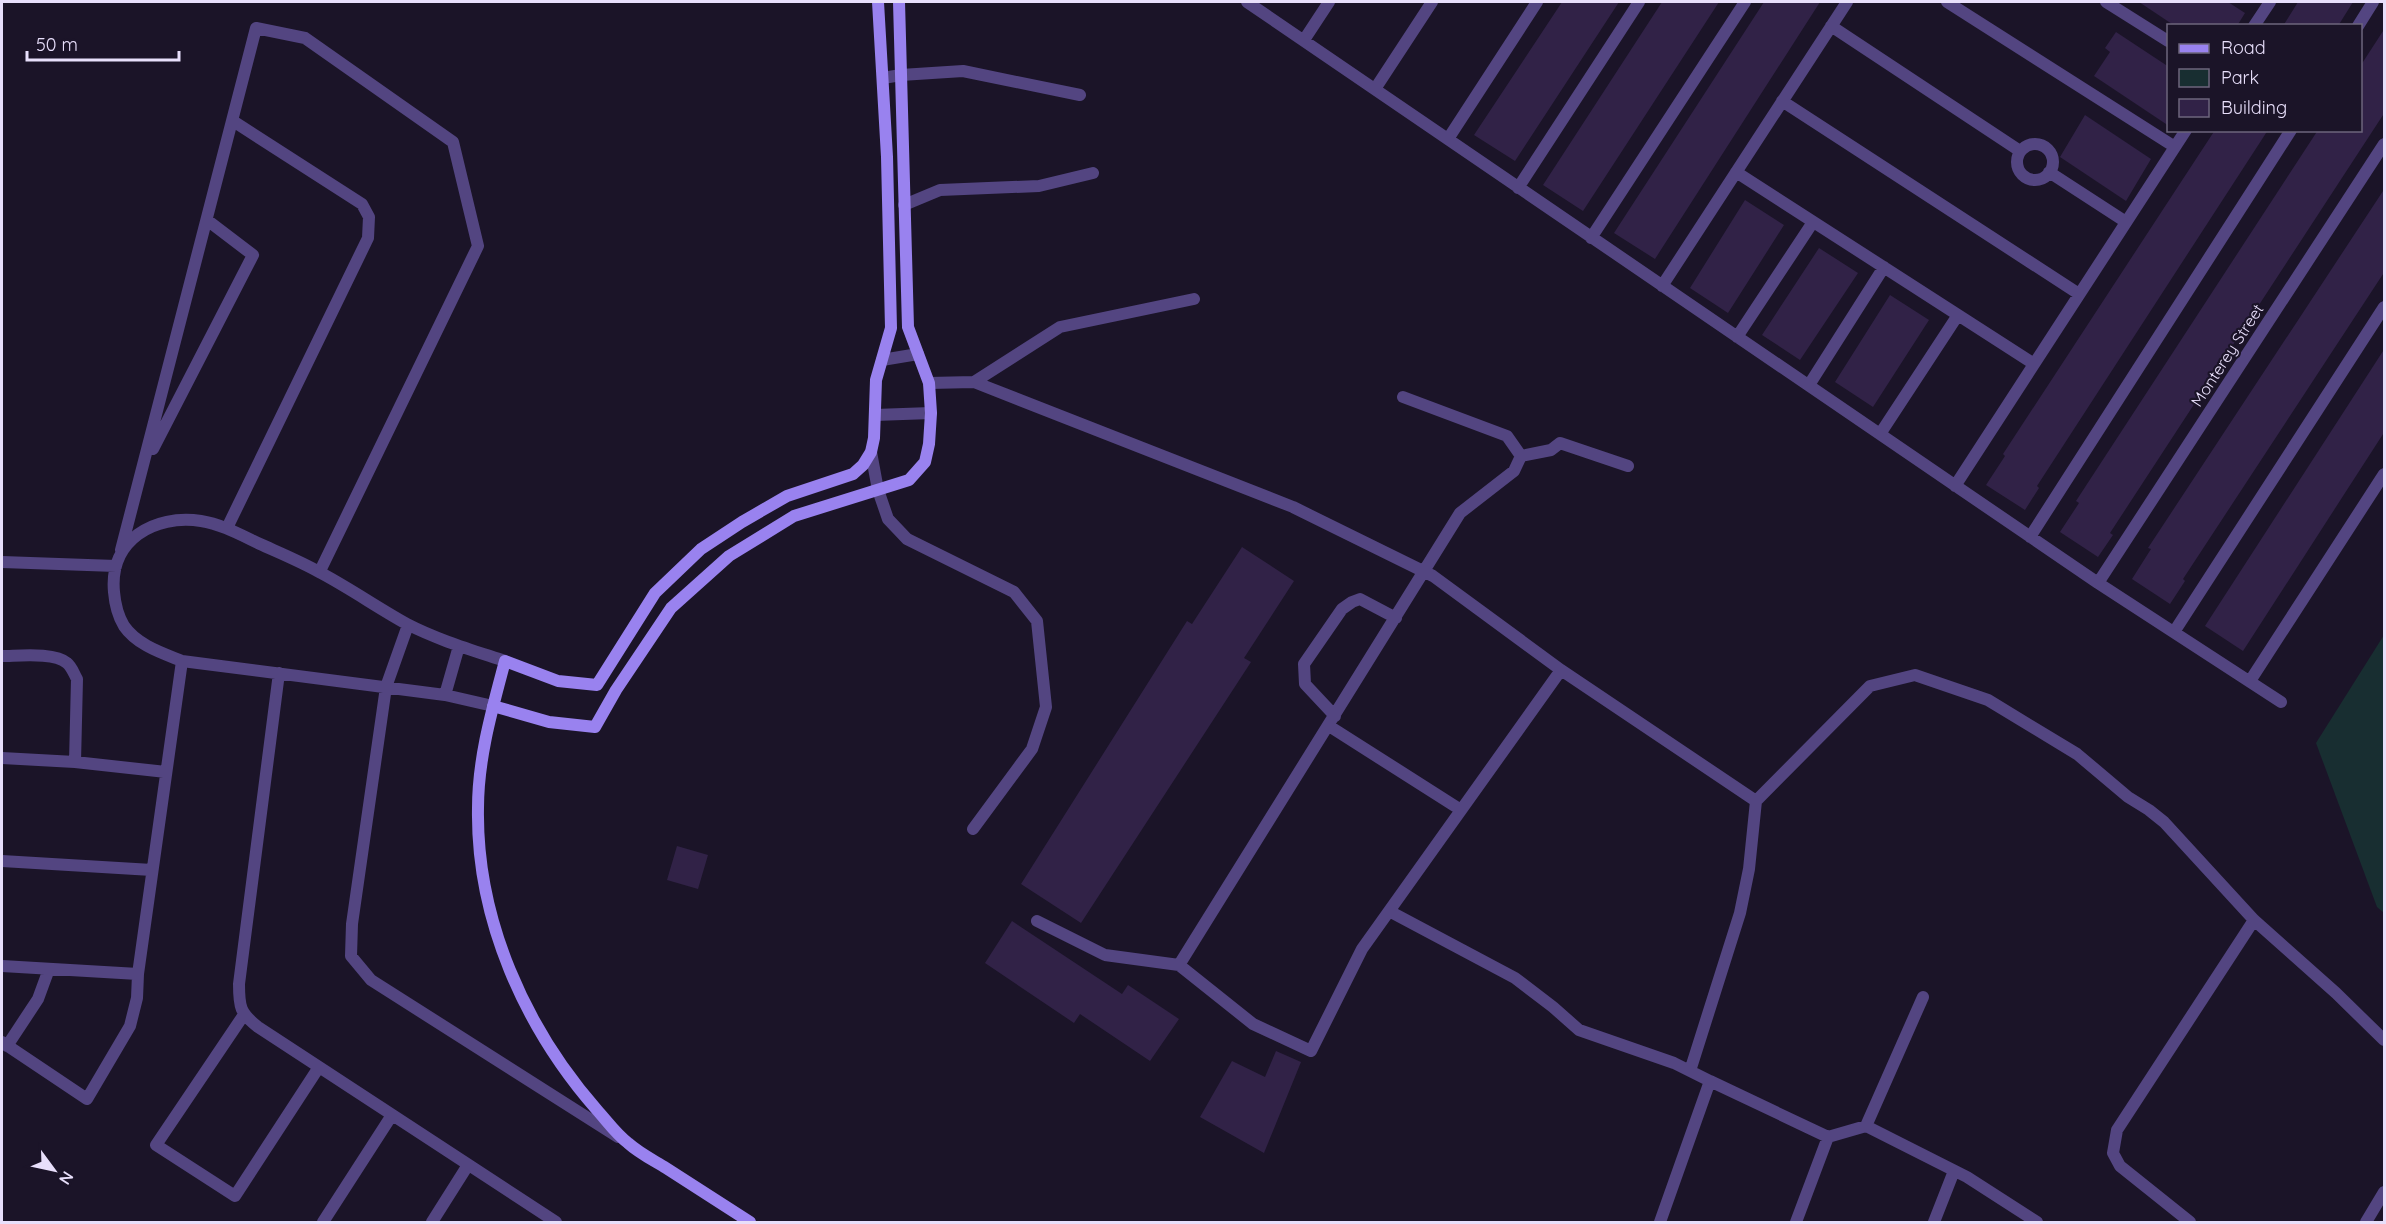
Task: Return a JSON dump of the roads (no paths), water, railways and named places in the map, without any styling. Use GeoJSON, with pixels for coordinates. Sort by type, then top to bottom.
{"type":"FeatureCollection","features":[{"type":"Feature","properties":{"kind":"street"},"geometry":{"type":"LineString","coordinates":[[121,550],[150,526],[170,521],[203,521],[226,528],[320,572],[408,624],[459,646],[558,681],[597,685],[655,593],[701,549],[787,496],[853,474],[863,465],[871,452],[874,438],[876,380],[891,328],[878,2]]}},
{"type":"Feature","properties":{"kind":"street"},"geometry":{"type":"LineString","coordinates":[[320,572],[478,246],[453,142],[305,38],[256,28],[116,566],[113,585],[116,607],[125,627],[145,646],[182,661],[445,695],[549,722],[595,727],[616,690],[670,608],[729,556],[794,516],[909,480],[925,462],[931,413],[929,383],[908,327],[898,2]]}},
{"type":"Feature","properties":{"kind":"street"},"geometry":{"type":"LineString","coordinates":[[1247,2],[2030,537],[2281,702]]}},
{"type":"Feature","properties":{"kind":"street"},"geometry":{"type":"LineString","coordinates":[[1304,40],[1329,2]]}},
{"type":"Feature","properties":{"kind":"street"},"geometry":{"type":"LineString","coordinates":[[1375,88],[1432,2]]}},
{"type":"Feature","properties":{"kind":"street"},"geometry":{"type":"LineString","coordinates":[[1448,139],[1537,2]]}},
{"type":"Feature","properties":{"kind":"street"},"geometry":{"type":"LineString","coordinates":[[1518,188],[1639,2]]}},
{"type":"Feature","properties":{"kind":"street"},"geometry":{"type":"LineString","coordinates":[[1591,238],[1745,2]]}},
{"type":"Feature","properties":{"kind":"street"},"geometry":{"type":"LineString","coordinates":[[1662,286],[1847,2]]}},
{"type":"Feature","properties":{"kind":"street"},"geometry":{"type":"LineString","coordinates":[[1947,2],[2175,147]]}},
{"type":"Feature","properties":{"kind":"street"},"geometry":{"type":"LineString","coordinates":[[2106,2],[2167,40]]}},
{"type":"Feature","properties":{"kind":"street"},"geometry":{"type":"LineString","coordinates":[[2255,24],[2267,2]]}},
{"type":"Feature","properties":{"kind":"street"},"geometry":{"type":"LineString","coordinates":[[2359,24],[2373,2]]}},
{"type":"Feature","properties":{"kind":"street"},"geometry":{"type":"LineString","coordinates":[[1831,26],[2020,151]]}},
{"type":"Feature","properties":{"kind":"street"},"geometry":{"type":"LineString","coordinates":[[882,78],[963,70],[1080,95]]}},
{"type":"Feature","properties":{"kind":"street"},"geometry":{"type":"LineString","coordinates":[[1782,101],[2079,294]]}},
{"type":"Feature","properties":{"kind":"street"},"geometry":{"type":"LineString","coordinates":[[226,528],[368,238],[369,217],[362,204],[232,121]]}},
{"type":"Feature","properties":{"kind":"street"},"geometry":{"type":"LineString","coordinates":[[1955,486],[2185,132]]}},
{"type":"Feature","properties":{"kind":"street"},"geometry":{"type":"LineString","coordinates":[[2030,537],[2290,132]]}},
{"type":"Feature","properties":{"kind":"street"},"geometry":{"type":"LineString","coordinates":[[2031,144],[2043,145],[2053,160],[2049,172],[2039,179],[2027,178],[2022,174],[2017,163],[2020,151],[2031,144]]}},
{"type":"Feature","properties":{"kind":"street","name":"Monterey Street"},"geometry":{"type":"LineString","coordinates":[[2098,583],[2385,144]]}},
{"type":"Feature","properties":{"kind":"street"},"geometry":{"type":"LineString","coordinates":[[1736,172],[2034,364]]}},
{"type":"Feature","properties":{"kind":"street"},"geometry":{"type":"LineString","coordinates":[[2049,172],[2126,222]]}},
{"type":"Feature","properties":{"kind":"street"},"geometry":{"type":"LineString","coordinates":[[904,205],[940,190],[1039,186],[1093,173]]}},
{"type":"Feature","properties":{"kind":"street"},"geometry":{"type":"LineString","coordinates":[[143,469],[253,255],[207,220]]}},
{"type":"Feature","properties":{"kind":"street"},"geometry":{"type":"LineString","coordinates":[[1737,337],[1813,222]]}},
{"type":"Feature","properties":{"kind":"street"},"geometry":{"type":"LineString","coordinates":[[1809,386],[1884,267]]}},
{"type":"Feature","properties":{"kind":"street"},"geometry":{"type":"LineString","coordinates":[[974,382],[1060,327],[1194,299]]}},
{"type":"Feature","properties":{"kind":"street"},"geometry":{"type":"LineString","coordinates":[[2174,632],[2385,307]]}},
{"type":"Feature","properties":{"kind":"street"},"geometry":{"type":"LineString","coordinates":[[1880,434],[1958,315]]}},
{"type":"Feature","properties":{"kind":"street"},"geometry":{"type":"LineString","coordinates":[[882,360],[918,354]]}},
{"type":"Feature","properties":{"kind":"street"},"geometry":{"type":"LineString","coordinates":[[929,383],[974,382],[1293,507],[1425,572],[1561,670],[1756,801]]}},
{"type":"Feature","properties":{"kind":"street"},"geometry":{"type":"LineString","coordinates":[[1403,397],[1507,436],[1521,456]]}},
{"type":"Feature","properties":{"kind":"street"},"geometry":{"type":"LineString","coordinates":[[875,414],[931,413]]}},
{"type":"Feature","properties":{"kind":"street"},"geometry":{"type":"LineString","coordinates":[[1521,456],[1551,450],[1560,443],[1628,466]]}},
{"type":"Feature","properties":{"kind":"street"},"geometry":{"type":"LineString","coordinates":[[871,452],[888,519],[907,539],[1014,592],[1036,621],[1046,707],[1032,749],[973,829]]}},
{"type":"Feature","properties":{"kind":"street"},"geometry":{"type":"LineString","coordinates":[[1179,965],[1460,513],[1514,471],[1521,456]]}},
{"type":"Feature","properties":{"kind":"street"},"geometry":{"type":"LineString","coordinates":[[2250,681],[2385,474]]}},
{"type":"Feature","properties":{"kind":"street"},"geometry":{"type":"LineString","coordinates":[[2,562],[116,566]]}},
{"type":"Feature","properties":{"kind":"street"},"geometry":{"type":"LineString","coordinates":[[1396,618],[1360,599],[1342,609],[1304,664],[1305,684],[1332,721],[1461,810]]}},
{"type":"Feature","properties":{"kind":"street"},"geometry":{"type":"LineString","coordinates":[[408,624],[386,687],[352,924],[351,956],[371,980],[750,1222]]}},
{"type":"Feature","properties":{"kind":"street"},"geometry":{"type":"LineString","coordinates":[[445,695],[459,646]]}},
{"type":"Feature","properties":{"kind":"street"},"geometry":{"type":"LineString","coordinates":[[2,656],[49,656],[66,661],[77,679],[75,762]]}},
{"type":"Feature","properties":{"kind":"street"},"geometry":{"type":"LineString","coordinates":[[49,969],[38,999],[4,1044],[87,1099],[130,1026],[138,998],[138,974],[182,661]]}},
{"type":"Feature","properties":{"kind":"street"},"geometry":{"type":"LineString","coordinates":[[505,662],[479,772],[478,810],[485,884],[505,958],[518,992],[559,1062],[585,1096],[627,1143]]}},
{"type":"Feature","properties":{"kind":"street"},"geometry":{"type":"LineString","coordinates":[[1036,921],[1105,955],[1179,965],[1253,1024],[1311,1051],[1362,949],[1561,670]]}},
{"type":"Feature","properties":{"kind":"street"},"geometry":{"type":"LineString","coordinates":[[279,673],[238,984],[243,1016],[468,1165],[542,1219],[556,1222]]}},
{"type":"Feature","properties":{"kind":"street"},"geometry":{"type":"LineString","coordinates":[[1690,1071],[1740,913],[1749,869],[1756,801],[1870,686],[1915,675],[1988,700],[2077,754],[2128,797],[2164,822],[2254,920],[2385,1040]]}},
{"type":"Feature","properties":{"kind":"street"},"geometry":{"type":"LineString","coordinates":[[2,758],[75,762],[166,772]]}},
{"type":"Feature","properties":{"kind":"street"},"geometry":{"type":"LineString","coordinates":[[2,861],[152,870]]}},
{"type":"Feature","properties":{"kind":"street"},"geometry":{"type":"LineString","coordinates":[[1389,911],[1515,978],[1579,1030],[1690,1071],[1828,1137],[1866,1126],[1954,1171],[2037,1222]]}},
{"type":"Feature","properties":{"kind":"street"},"geometry":{"type":"LineString","coordinates":[[2190,1222],[2120,1166],[2114,1153],[2117,1130],[2254,920]]}},
{"type":"Feature","properties":{"kind":"street"},"geometry":{"type":"LineString","coordinates":[[2,966],[138,974]]}},
{"type":"Feature","properties":{"kind":"street"},"geometry":{"type":"LineString","coordinates":[[1866,1126],[1923,997]]}},
{"type":"Feature","properties":{"kind":"street"},"geometry":{"type":"LineString","coordinates":[[243,1016],[156,1145],[235,1196],[319,1067]]}},
{"type":"Feature","properties":{"kind":"street"},"geometry":{"type":"LineString","coordinates":[[1660,1222],[1710,1081]]}},
{"type":"Feature","properties":{"kind":"street"},"geometry":{"type":"LineString","coordinates":[[323,1222],[392,1115]]}},
{"type":"Feature","properties":{"kind":"street"},"geometry":{"type":"LineString","coordinates":[[1796,1222],[1828,1137]]}},
{"type":"Feature","properties":{"kind":"street"},"geometry":{"type":"LineString","coordinates":[[432,1222],[468,1165]]}},
{"type":"Feature","properties":{"kind":"street"},"geometry":{"type":"LineString","coordinates":[[1934,1222],[1954,1171]]}},
{"type":"Feature","properties":{"kind":"street"},"geometry":{"type":"LineString","coordinates":[[2366,1222],[2385,1191]]}}]}
